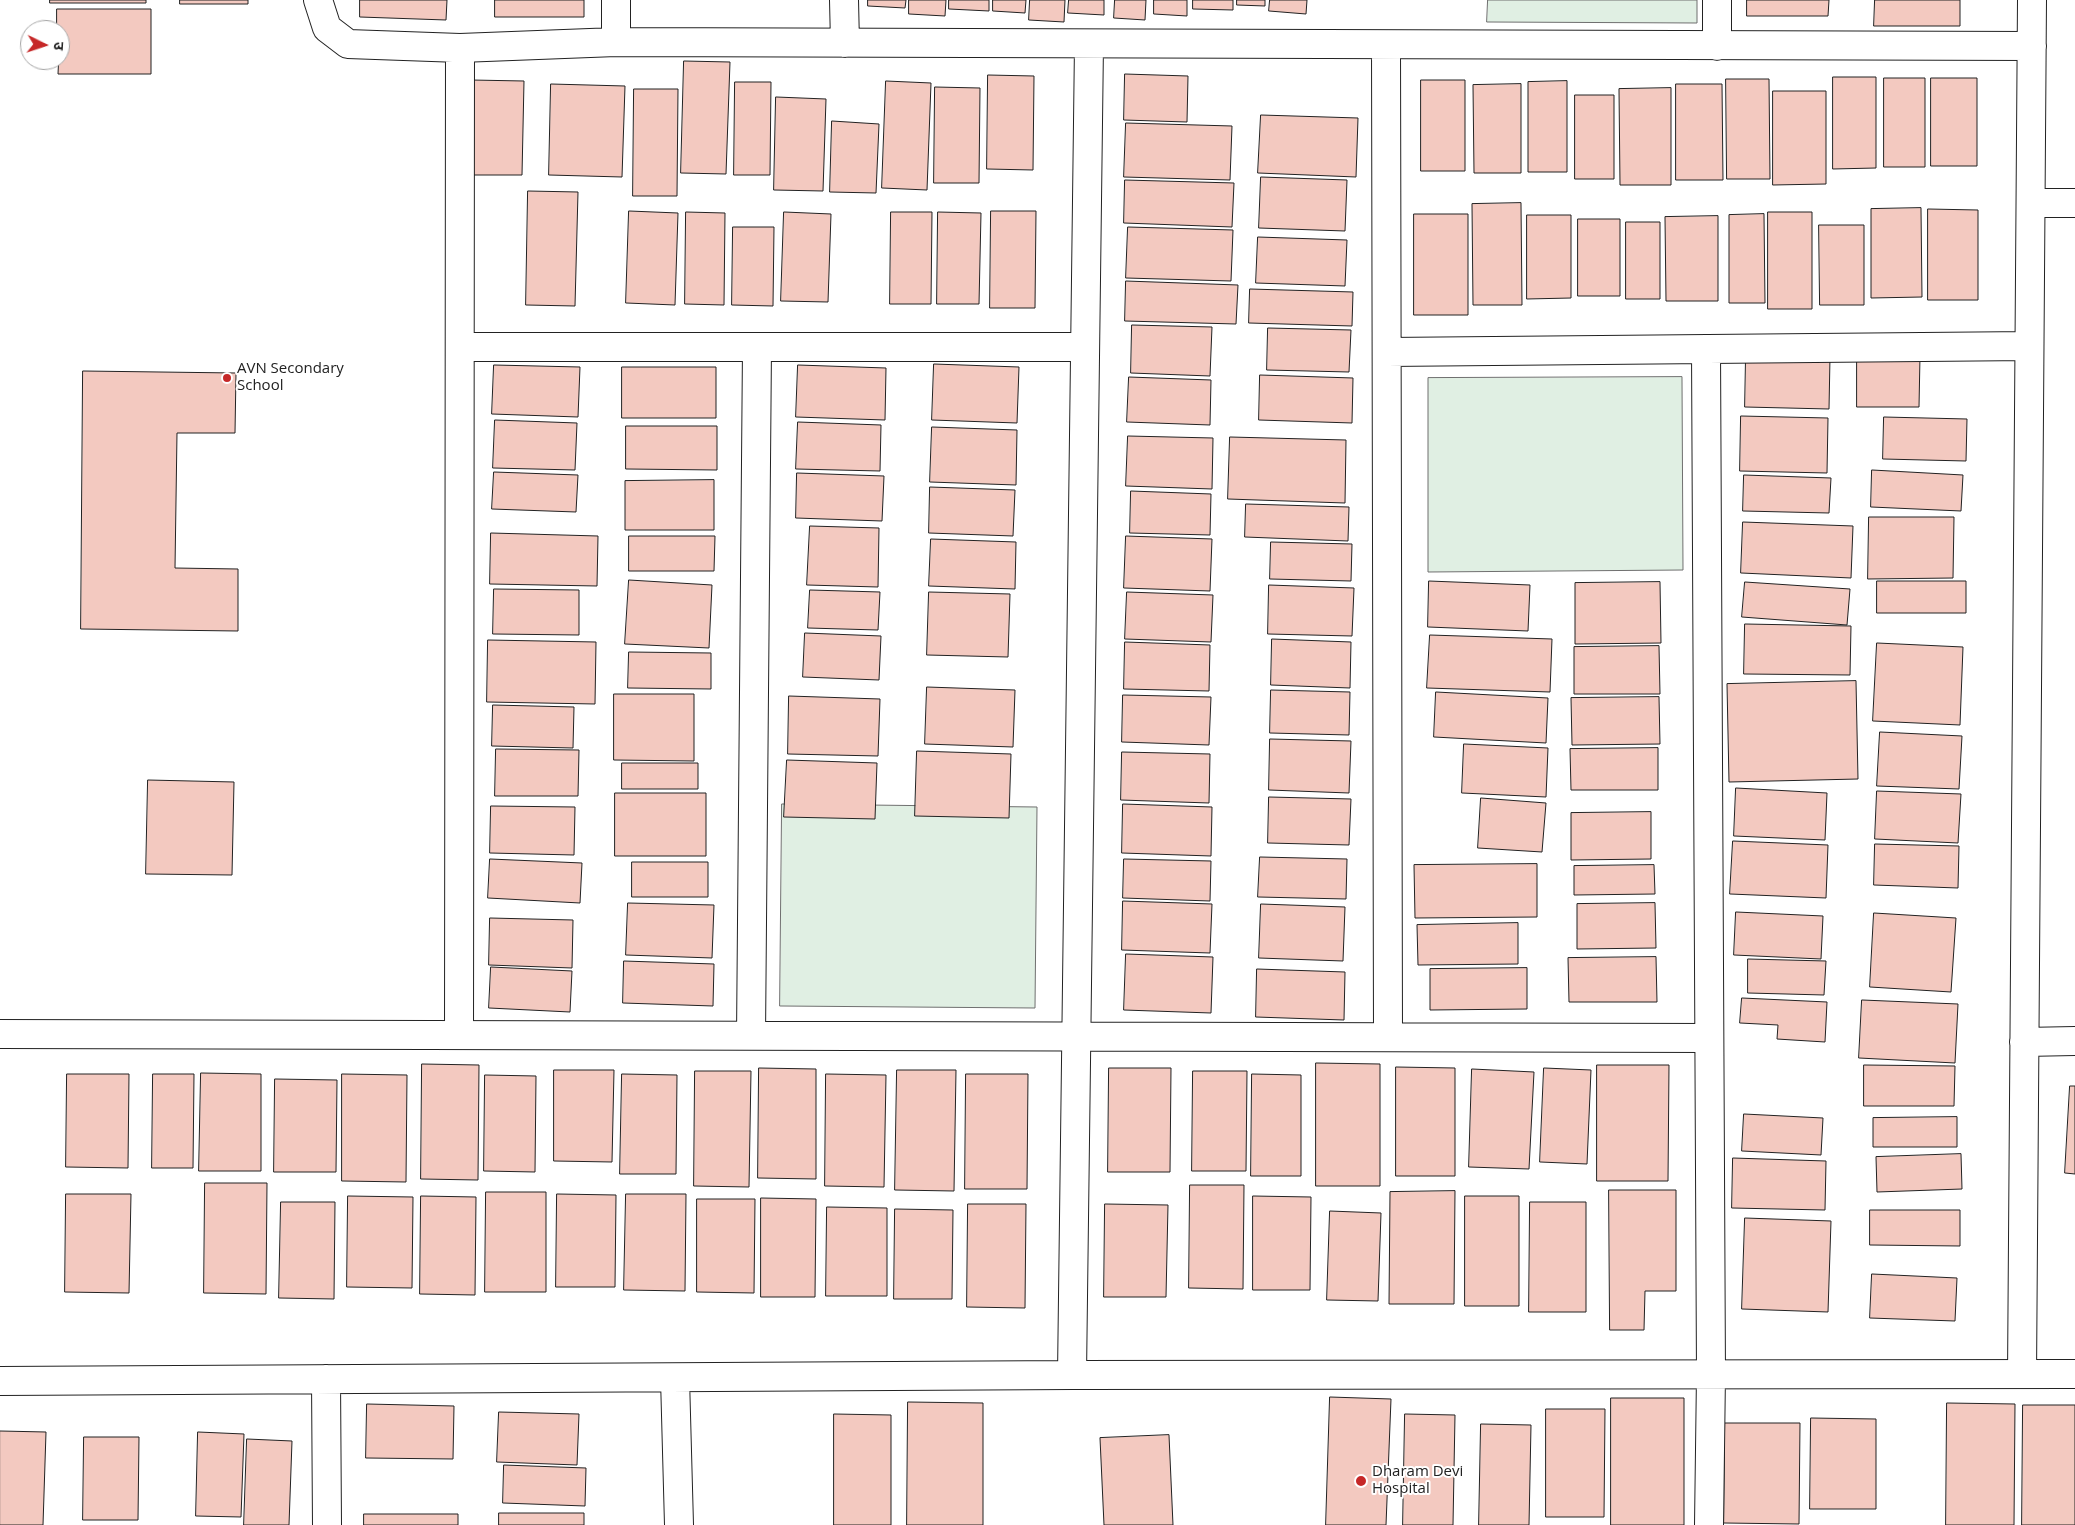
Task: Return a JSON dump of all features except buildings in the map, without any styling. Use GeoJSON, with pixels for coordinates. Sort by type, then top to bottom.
{"type":"FeatureCollection","features":[{"type":"Feature","properties":{"kind":"street"},"geometry":{"type":"LineString","coordinates":[[318,0],[326,28],[348,44],[460,48],[616,42],[2032,46]]}},
{"type":"Feature","properties":{"kind":"street"},"geometry":{"type":"LineString","coordinates":[[616,0],[616,42]]}},
{"type":"Feature","properties":{"kind":"street"},"geometry":{"type":"LineString","coordinates":[[844,0],[845,43]]}},
{"type":"Feature","properties":{"kind":"street"},"geometry":{"type":"LineString","coordinates":[[1717,0],[1717,46]]}},
{"type":"Feature","properties":{"kind":"street"},"geometry":{"type":"LineString","coordinates":[[2022,1374],[2032,0]]}},
{"type":"Feature","properties":{"kind":"street"},"geometry":{"type":"LineString","coordinates":[[1072,1375],[1090,44]]}},
{"type":"Feature","properties":{"kind":"street"},"geometry":{"type":"LineString","coordinates":[[1386,45],[1388,1037]]}},
{"type":"Feature","properties":{"kind":"street"},"geometry":{"type":"LineString","coordinates":[[459,1035],[460,48]]}},
{"type":"Feature","properties":{"kind":"street"},"geometry":{"type":"LineString","coordinates":[[2031,202],[2075,203]]}},
{"type":"Feature","properties":{"kind":"street"},"geometry":{"type":"LineString","coordinates":[[1387,352],[2029,346]]}},
{"type":"Feature","properties":{"kind":"street"},"geometry":{"type":"LineString","coordinates":[[460,347],[1085,348]]}},
{"type":"Feature","properties":{"kind":"street"},"geometry":{"type":"LineString","coordinates":[[751,1036],[757,347]]}},
{"type":"Feature","properties":{"kind":"street"},"geometry":{"type":"LineString","coordinates":[[1706,349],[1711,1374],[1709,1525]]}},
{"type":"Feature","properties":{"kind":"street"},"geometry":{"type":"LineString","coordinates":[[0,1034],[1709,1038]]}},
{"type":"Feature","properties":{"kind":"street"},"geometry":{"type":"LineString","coordinates":[[2024,1042],[2075,1041]]}},
{"type":"Feature","properties":{"kind":"street"},"geometry":{"type":"LineString","coordinates":[[0,1381],[1072,1375],[2075,1374]]}},
{"type":"Feature","properties":{"kind":"street"},"geometry":{"type":"LineString","coordinates":[[675,1378],[679,1525]]}},
{"type":"Feature","properties":{"kind":"street"},"geometry":{"type":"LineString","coordinates":[[326,1379],[327,1525]]}},
{"type":"Feature","properties":{"kind":"green space"},"geometry":{"type":"Polygon","coordinates":[[[1488,0],[1697,0],[1697,23],[1487,22],[1488,0]]]}},
{"type":"Feature","properties":{"kind":"green space"},"geometry":{"type":"Polygon","coordinates":[[[1682,377],[1683,570],[1428,572],[1428,378],[1682,377]]]}},
{"type":"Feature","properties":{"kind":"green space"},"geometry":{"type":"Polygon","coordinates":[[[782,804],[1037,807],[1035,1008],[780,1006],[782,804]]]}},
{"type":"Feature","properties":{"kind":"place","name":"AVN Secondary School"},"geometry":{"type":"Point","coordinates":[227,378]}},
{"type":"Feature","properties":{"kind":"place","name":"Dharam Devi Hospital"},"geometry":{"type":"Point","coordinates":[1361,1481]}}]}
